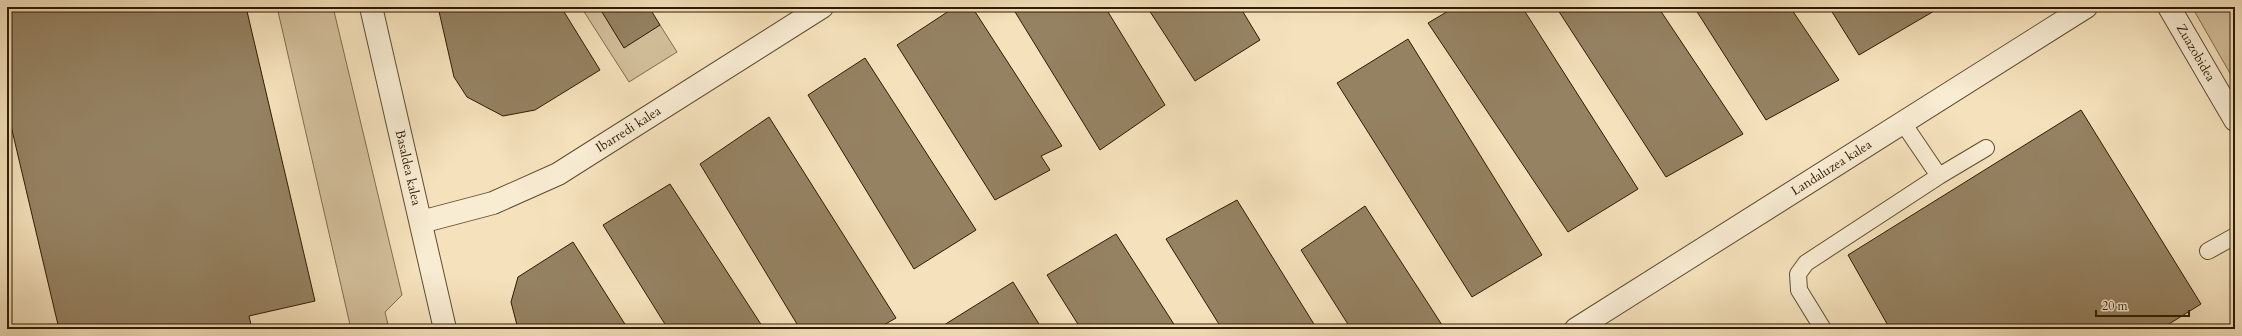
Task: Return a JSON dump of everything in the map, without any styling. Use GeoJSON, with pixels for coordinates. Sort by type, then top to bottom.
{"type":"FeatureCollection","features":[{"type":"Feature","properties":{"kind":"street","name":"Basaldea kalea"},"geometry":{"type":"LineString","coordinates":[[371,7],[445,329]]}},
{"type":"Feature","properties":{"kind":"street","name":"Ibarredi kalea"},"geometry":{"type":"LineString","coordinates":[[421,222],[493,203],[558,174],[822,7]]}},
{"type":"Feature","properties":{"kind":"street","name":"Landaluzea kalea"},"geometry":{"type":"LineString","coordinates":[[1576,329],[2086,7]]}},
{"type":"Feature","properties":{"kind":"street","name":"Zuazobidea"},"geometry":{"type":"LineString","coordinates":[[2169,7],[2235,120]]}},
{"type":"Feature","properties":{"kind":"lane"},"geometry":{"type":"LineString","coordinates":[[1903,123],[1939,176]]}},
{"type":"Feature","properties":{"kind":"lane"},"geometry":{"type":"LineString","coordinates":[[1824,329],[1800,290],[1798,274],[1806,263],[1939,176],[1986,148]]}},
{"type":"Feature","properties":{"kind":"lane"},"geometry":{"type":"LineString","coordinates":[[2208,251],[2235,236]]}},
{"type":"Feature","properties":{"kind":"shaded area"},"geometry":{"type":"Polygon","coordinates":[[[277,7],[333,7],[402,295],[385,312],[389,329],[351,329],[277,7]]]}},
{"type":"Feature","properties":{"kind":"shaded area"},"geometry":{"type":"Polygon","coordinates":[[[581,7],[599,7],[624,47],[660,25],[677,52],[629,82],[581,7]]]}},
{"type":"Feature","properties":{"kind":"shaded area"},"geometry":{"type":"Polygon","coordinates":[[[2192,7],[2235,7],[2235,82],[2192,7]]]}},
{"type":"Feature","properties":{"kind":"building"},"geometry":{"type":"Polygon","coordinates":[[[7,7],[246,7],[315,301],[249,316],[252,329],[59,329],[7,109],[7,7]]]}},
{"type":"Feature","properties":{"kind":"building"},"geometry":{"type":"Polygon","coordinates":[[[438,7],[561,7],[600,70],[535,110],[503,116],[467,97],[454,77],[438,7]]]}},
{"type":"Feature","properties":{"kind":"building"},"geometry":{"type":"Polygon","coordinates":[[[599,7],[649,7],[660,25],[624,48],[599,7]]]}},
{"type":"Feature","properties":{"kind":"building"},"geometry":{"type":"Polygon","coordinates":[[[955,7],[972,7],[1062,146],[1041,156],[1050,170],[995,200],[897,45],[955,7]]]}},
{"type":"Feature","properties":{"kind":"building"},"geometry":{"type":"Polygon","coordinates":[[[1012,7],[1105,7],[1165,105],[1100,150],[1012,7]]]}},
{"type":"Feature","properties":{"kind":"building"},"geometry":{"type":"Polygon","coordinates":[[[1147,7],[1240,7],[1260,40],[1195,81],[1147,7]]]}},
{"type":"Feature","properties":{"kind":"building"},"geometry":{"type":"Polygon","coordinates":[[[1455,7],[1522,7],[1638,189],[1568,232],[1428,23],[1455,7]]]}},
{"type":"Feature","properties":{"kind":"building"},"geometry":{"type":"Polygon","coordinates":[[[1556,7],[1658,7],[1743,134],[1666,177],[1556,7]]]}},
{"type":"Feature","properties":{"kind":"building"},"geometry":{"type":"Polygon","coordinates":[[[1694,7],[1790,7],[1839,80],[1766,120],[1694,7]]]}},
{"type":"Feature","properties":{"kind":"building"},"geometry":{"type":"Polygon","coordinates":[[[1829,7],[1941,7],[1859,55],[1829,7]]]}},
{"type":"Feature","properties":{"kind":"building"},"geometry":{"type":"Polygon","coordinates":[[[1408,39],[1542,255],[1472,297],[1337,83],[1408,39]]]}},
{"type":"Feature","properties":{"kind":"building"},"geometry":{"type":"Polygon","coordinates":[[[865,58],[976,230],[914,269],[808,95],[865,58]]]}},
{"type":"Feature","properties":{"kind":"building"},"geometry":{"type":"Polygon","coordinates":[[[2081,110],[2201,304],[2161,329],[1890,329],[1848,255],[2081,110]]]}},
{"type":"Feature","properties":{"kind":"building"},"geometry":{"type":"Polygon","coordinates":[[[769,117],[896,318],[877,329],[800,329],[700,164],[769,117]]]}},
{"type":"Feature","properties":{"kind":"building"},"geometry":{"type":"Polygon","coordinates":[[[670,184],[764,329],[668,329],[603,225],[670,184]]]}},
{"type":"Feature","properties":{"kind":"building"},"geometry":{"type":"Polygon","coordinates":[[[1237,200],[1317,329],[1222,329],[1166,239],[1237,200]]]}},
{"type":"Feature","properties":{"kind":"building"},"geometry":{"type":"Polygon","coordinates":[[[1365,206],[1442,325],[1435,329],[1351,329],[1301,250],[1365,206]]]}},
{"type":"Feature","properties":{"kind":"building"},"geometry":{"type":"Polygon","coordinates":[[[1116,234],[1177,329],[1081,329],[1047,275],[1116,234]]]}},
{"type":"Feature","properties":{"kind":"building"},"geometry":{"type":"Polygon","coordinates":[[[573,242],[628,329],[518,329],[511,302],[518,277],[573,242]]]}},
{"type":"Feature","properties":{"kind":"building"},"geometry":{"type":"Polygon","coordinates":[[[1013,282],[1042,329],[946,329],[944,325],[1013,282]]]}}]}
